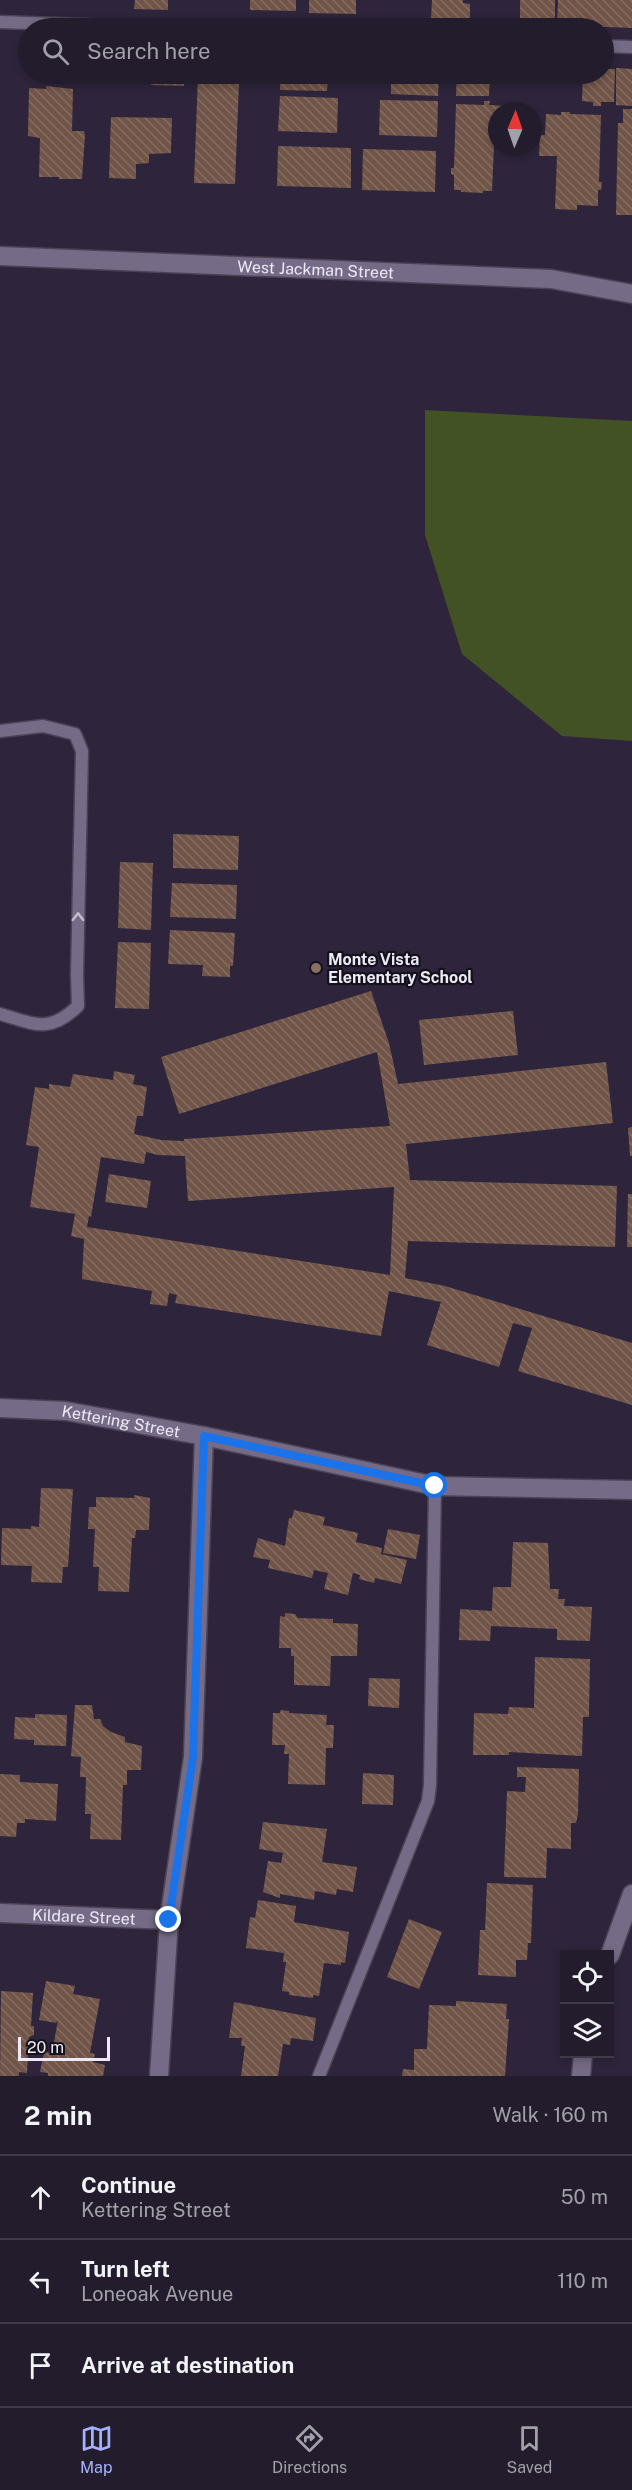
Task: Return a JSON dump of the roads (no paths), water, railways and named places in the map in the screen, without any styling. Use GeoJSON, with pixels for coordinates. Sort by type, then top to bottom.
{"type":"FeatureCollection","features":[{"type":"Feature","properties":{"kind":"street","name":"West Jackman Street"},"geometry":{"type":"LineString","coordinates":[[0,256],[551,279],[632,294]]}},
{"type":"Feature","properties":{"kind":"street","name":"Kettering Street"},"geometry":{"type":"LineString","coordinates":[[0,1408],[66,1411],[204,1436],[435,1486],[632,1490]]}},
{"type":"Feature","properties":{"kind":"street"},"geometry":{"type":"LineString","coordinates":[[159,2076],[169,1920],[193,1757],[204,1436]]}},
{"type":"Feature","properties":{"kind":"street"},"geometry":{"type":"LineString","coordinates":[[611,1950],[632,1894]]}},
{"type":"Feature","properties":{"kind":"street","name":"Kildare Street"},"geometry":{"type":"LineString","coordinates":[[0,1913],[169,1920]]}},
{"type":"Feature","properties":{"kind":"street"},"geometry":{"type":"LineString","coordinates":[[581,2076],[583,2058]]}},
{"type":"Feature","properties":{"kind":"lane"},"geometry":{"type":"LineString","coordinates":[[0,22],[18,23]]}},
{"type":"Feature","properties":{"kind":"lane"},"geometry":{"type":"LineString","coordinates":[[614,46],[632,47]]}},
{"type":"Feature","properties":{"kind":"lane"},"geometry":{"type":"LineString","coordinates":[[0,731],[43,726],[75,734],[82,751],[78,1006],[64,1020],[43,1026],[0,1014]]}},
{"type":"Feature","properties":{"kind":"lane"},"geometry":{"type":"LineString","coordinates":[[319,2076],[428,1801],[435,1486]]}},
{"type":"Feature","properties":{"kind":"place","name":"Monte Vista Elementary School"},"geometry":{"type":"Point","coordinates":[316,968]}}]}
